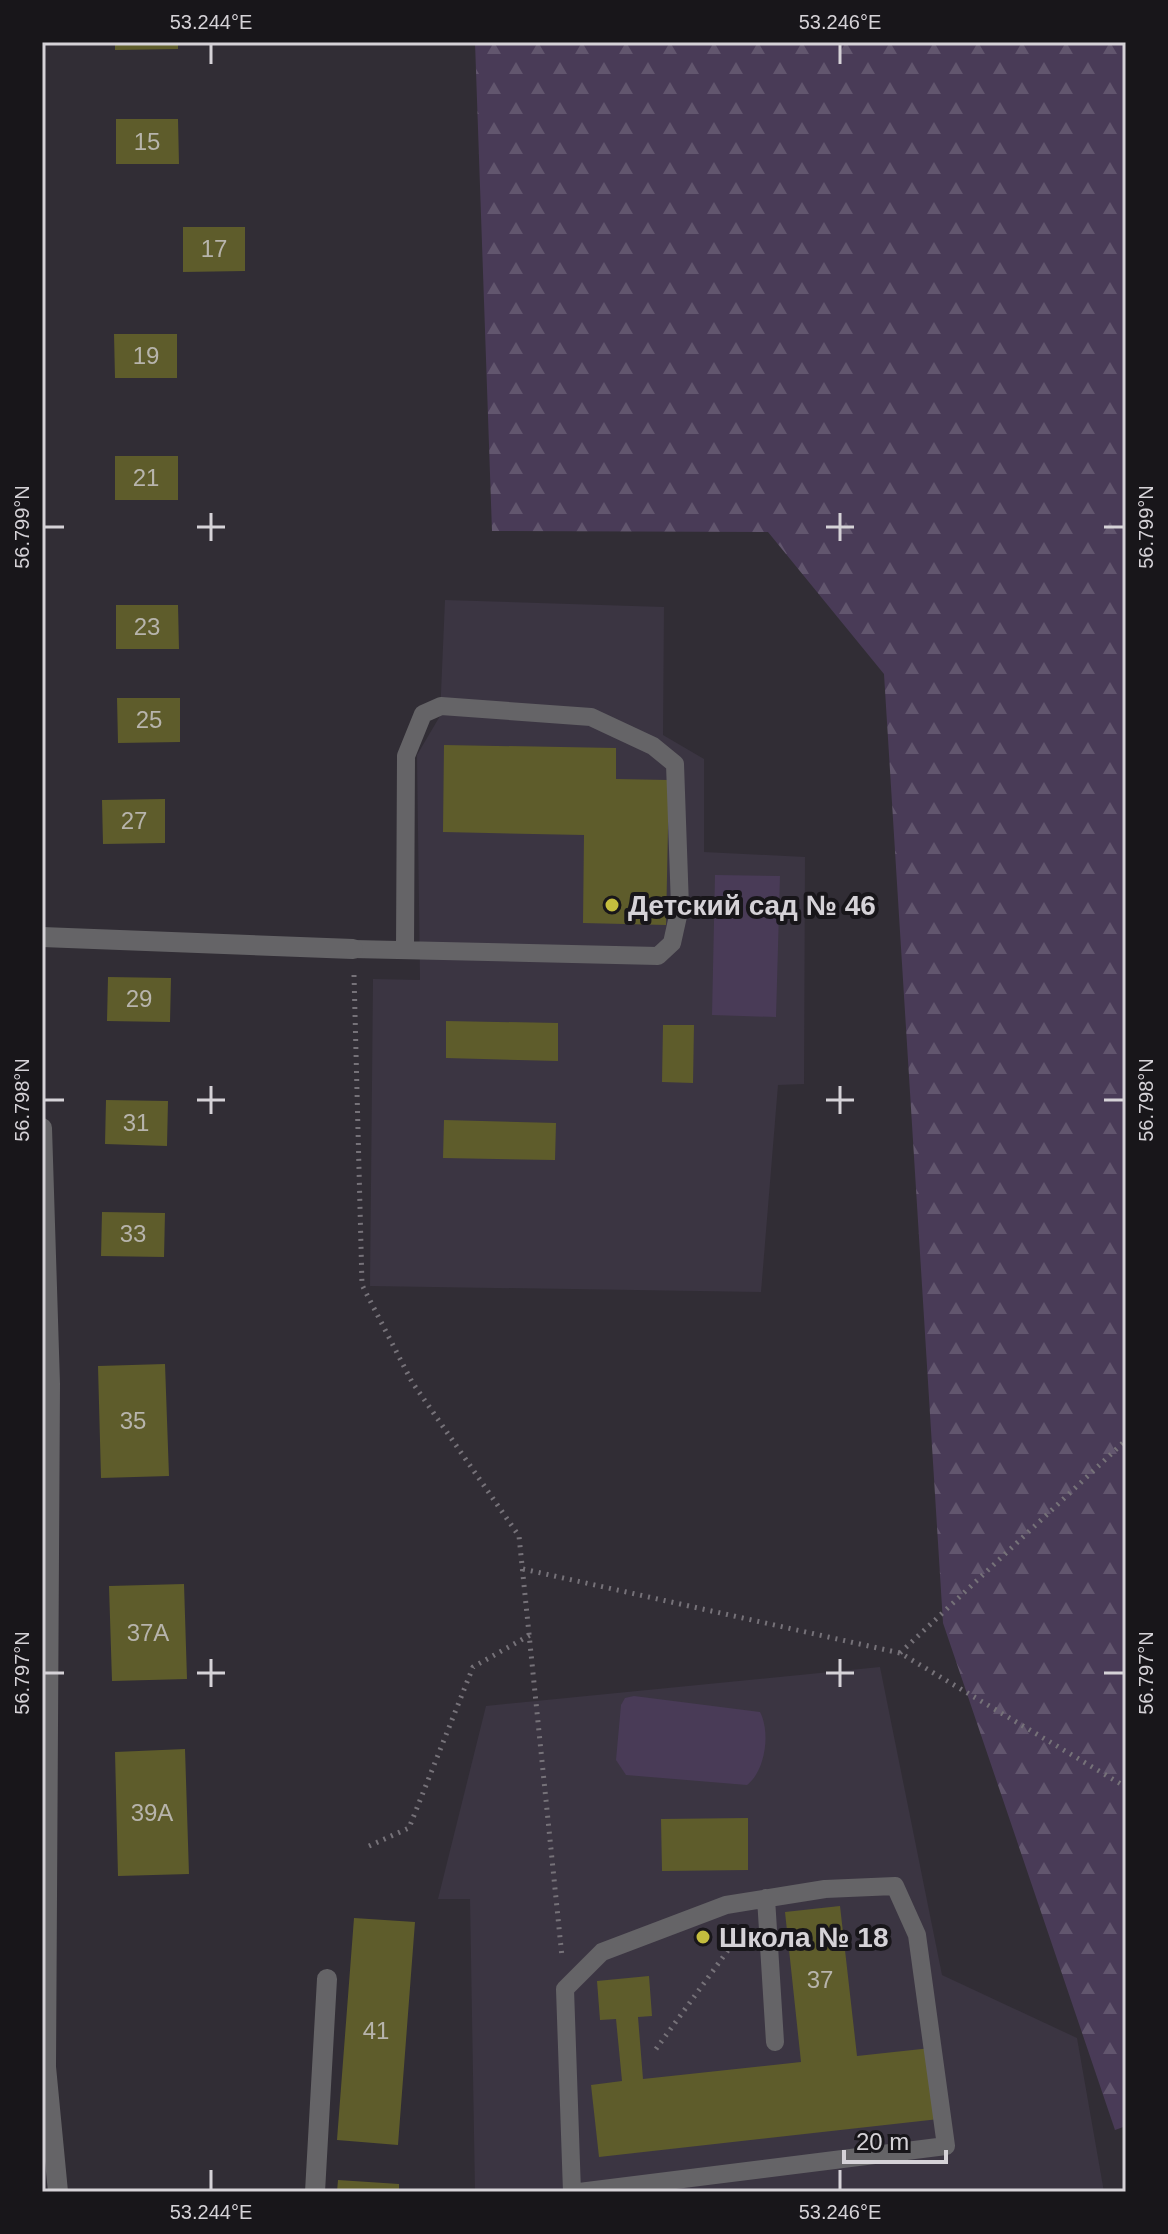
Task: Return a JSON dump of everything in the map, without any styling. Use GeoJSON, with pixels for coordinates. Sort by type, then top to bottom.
{"type":"FeatureCollection","features":[{"type":"Feature","properties":{"kind":"street"},"geometry":{"type":"LineString","coordinates":[[42,937],[353,949]]}},
{"type":"Feature","properties":{"kind":"street"},"geometry":{"type":"LineString","coordinates":[[42,1128],[50,1384],[44,2067],[58,2192]]}},
{"type":"Feature","properties":{"kind":"street"},"geometry":{"type":"LineString","coordinates":[[315,2192],[327,1979]]}},
{"type":"Feature","properties":{"kind":"lane"},"geometry":{"type":"LineString","coordinates":[[353,949],[658,956],[672,943],[680,907],[675,764],[653,746],[591,717],[441,706],[423,714],[406,756],[405,950]]}},
{"type":"Feature","properties":{"kind":"lane"},"geometry":{"type":"LineString","coordinates":[[572,2192],[565,1989],[602,1952],[726,1905],[825,1889],[895,1886],[917,1935],[946,2146],[579,2192]]}},
{"type":"Feature","properties":{"kind":"lane"},"geometry":{"type":"LineString","coordinates":[[766,1898],[775,2042]]}},
{"type":"Feature","properties":{"kind":"path"},"geometry":{"type":"LineString","coordinates":[[353,949],[362,1285],[412,1382],[519,1536],[565,1989]]}},
{"type":"Feature","properties":{"kind":"path"},"geometry":{"type":"LineString","coordinates":[[900,1653],[1126,1440]]}},
{"type":"Feature","properties":{"kind":"path"},"geometry":{"type":"LineString","coordinates":[[523,1569],[900,1653],[1126,1787]]}},
{"type":"Feature","properties":{"kind":"path"},"geometry":{"type":"LineString","coordinates":[[369,1846],[409,1828],[473,1667],[530,1635]]}},
{"type":"Feature","properties":{"kind":"path"},"geometry":{"type":"LineString","coordinates":[[656,2049],[766,1898]]}},
{"type":"Feature","properties":{"kind":"shaded area","name":"Детский сад № 46"},"geometry":{"type":"Polygon","coordinates":[[[445,600],[664,607],[663,735],[704,759],[704,852],[805,857],[804,1084],[778,1085],[761,1292],[370,1286],[373,979],[420,980],[417,755],[440,716],[445,600]]]}},
{"type":"Feature","properties":{"kind":"shaded area","name":"Школа № 18"},"geometry":{"type":"Polygon","coordinates":[[[880,1667],[942,1975],[1077,2038],[1104,2192],[475,2192],[470,1899],[438,1899],[486,1706],[880,1667]]]}},
{"type":"Feature","properties":{"kind":"green space"},"geometry":{"type":"Polygon","coordinates":[[[475,42],[1126,42],[1126,2126],[1115,2130],[943,1623],[884,674],[768,532],[492,531],[475,42]]]}},
{"type":"Feature","properties":{"kind":"green space"},"geometry":{"type":"Polygon","coordinates":[[[715,875],[780,876],[776,1017],[712,1015],[715,875]]]}},
{"type":"Feature","properties":{"kind":"green space"},"geometry":{"type":"Polygon","coordinates":[[[634,1696],[760,1712],[765,1730],[764,1751],[753,1779],[747,1785],[626,1775],[616,1760],[621,1705],[625,1698],[634,1696]]]}},
{"type":"Feature","properties":{"kind":"building"},"geometry":{"type":"Polygon","coordinates":[[[115,42],[178,42],[178,49],[115,50],[115,42]]]}},
{"type":"Feature","properties":{"kind":"building"},"geometry":{"type":"Polygon","coordinates":[[[116,119],[178,119],[179,164],[116,164],[116,119]]]}},
{"type":"Feature","properties":{"kind":"building"},"geometry":{"type":"Polygon","coordinates":[[[183,227],[245,227],[245,271],[183,272],[183,227]]]}},
{"type":"Feature","properties":{"kind":"building"},"geometry":{"type":"Polygon","coordinates":[[[114,334],[177,334],[177,378],[115,378],[114,334]]]}},
{"type":"Feature","properties":{"kind":"building"},"geometry":{"type":"Polygon","coordinates":[[[115,456],[178,456],[178,500],[115,500],[115,456]]]}},
{"type":"Feature","properties":{"kind":"building"},"geometry":{"type":"Polygon","coordinates":[[[116,605],[178,605],[179,649],[116,649],[116,605]]]}},
{"type":"Feature","properties":{"kind":"building"},"geometry":{"type":"Polygon","coordinates":[[[117,698],[180,698],[180,742],[118,743],[117,698]]]}},
{"type":"Feature","properties":{"kind":"building"},"geometry":{"type":"Polygon","coordinates":[[[444,745],[616,748],[616,779],[669,780],[666,925],[583,923],[584,835],[443,832],[444,745]]]}},
{"type":"Feature","properties":{"kind":"building"},"geometry":{"type":"Polygon","coordinates":[[[165,799],[165,843],[103,844],[102,800],[165,799]]]}},
{"type":"Feature","properties":{"kind":"building"},"geometry":{"type":"Polygon","coordinates":[[[108,977],[171,978],[170,1022],[107,1021],[108,977]]]}},
{"type":"Feature","properties":{"kind":"building"},"geometry":{"type":"Polygon","coordinates":[[[446,1021],[558,1023],[558,1061],[446,1058],[446,1021]]]}},
{"type":"Feature","properties":{"kind":"building"},"geometry":{"type":"Polygon","coordinates":[[[663,1025],[694,1025],[693,1083],[662,1082],[663,1025]]]}},
{"type":"Feature","properties":{"kind":"building"},"geometry":{"type":"Polygon","coordinates":[[[106,1100],[168,1101],[167,1146],[105,1144],[106,1100]]]}},
{"type":"Feature","properties":{"kind":"building"},"geometry":{"type":"Polygon","coordinates":[[[444,1120],[556,1123],[555,1160],[443,1158],[444,1120]]]}},
{"type":"Feature","properties":{"kind":"building"},"geometry":{"type":"Polygon","coordinates":[[[102,1212],[165,1213],[164,1257],[101,1256],[102,1212]]]}},
{"type":"Feature","properties":{"kind":"building"},"geometry":{"type":"Polygon","coordinates":[[[165,1364],[169,1476],[101,1478],[98,1366],[165,1364]]]}},
{"type":"Feature","properties":{"kind":"building"},"geometry":{"type":"Polygon","coordinates":[[[184,1584],[187,1679],[112,1681],[109,1586],[184,1584]]]}},
{"type":"Feature","properties":{"kind":"building"},"geometry":{"type":"Polygon","coordinates":[[[185,1749],[189,1874],[118,1876],[115,1752],[185,1749]]]}},
{"type":"Feature","properties":{"kind":"building"},"geometry":{"type":"Polygon","coordinates":[[[748,1818],[748,1870],[662,1871],[661,1819],[748,1818]]]}},
{"type":"Feature","properties":{"kind":"building"},"geometry":{"type":"Polygon","coordinates":[[[840,1906],[857,2056],[931,2048],[939,2119],[599,2157],[591,2085],[622,2081],[616,2019],[600,2020],[597,1981],[649,1976],[652,2016],[638,2017],[643,2079],[801,2062],[785,1912],[840,1906]]]}},
{"type":"Feature","properties":{"kind":"building"},"geometry":{"type":"Polygon","coordinates":[[[354,1918],[415,1922],[398,2145],[337,2140],[354,1918]]]}},
{"type":"Feature","properties":{"kind":"building"},"geometry":{"type":"Polygon","coordinates":[[[338,2180],[399,2184],[399,2192],[337,2192],[338,2180]]]}},
{"type":"Feature","properties":{"kind":"place","name":"Детский сад № 46"},"geometry":{"type":"Point","coordinates":[612,905]}},
{"type":"Feature","properties":{"kind":"place","name":"Школа № 18"},"geometry":{"type":"Point","coordinates":[703,1937]}}]}
